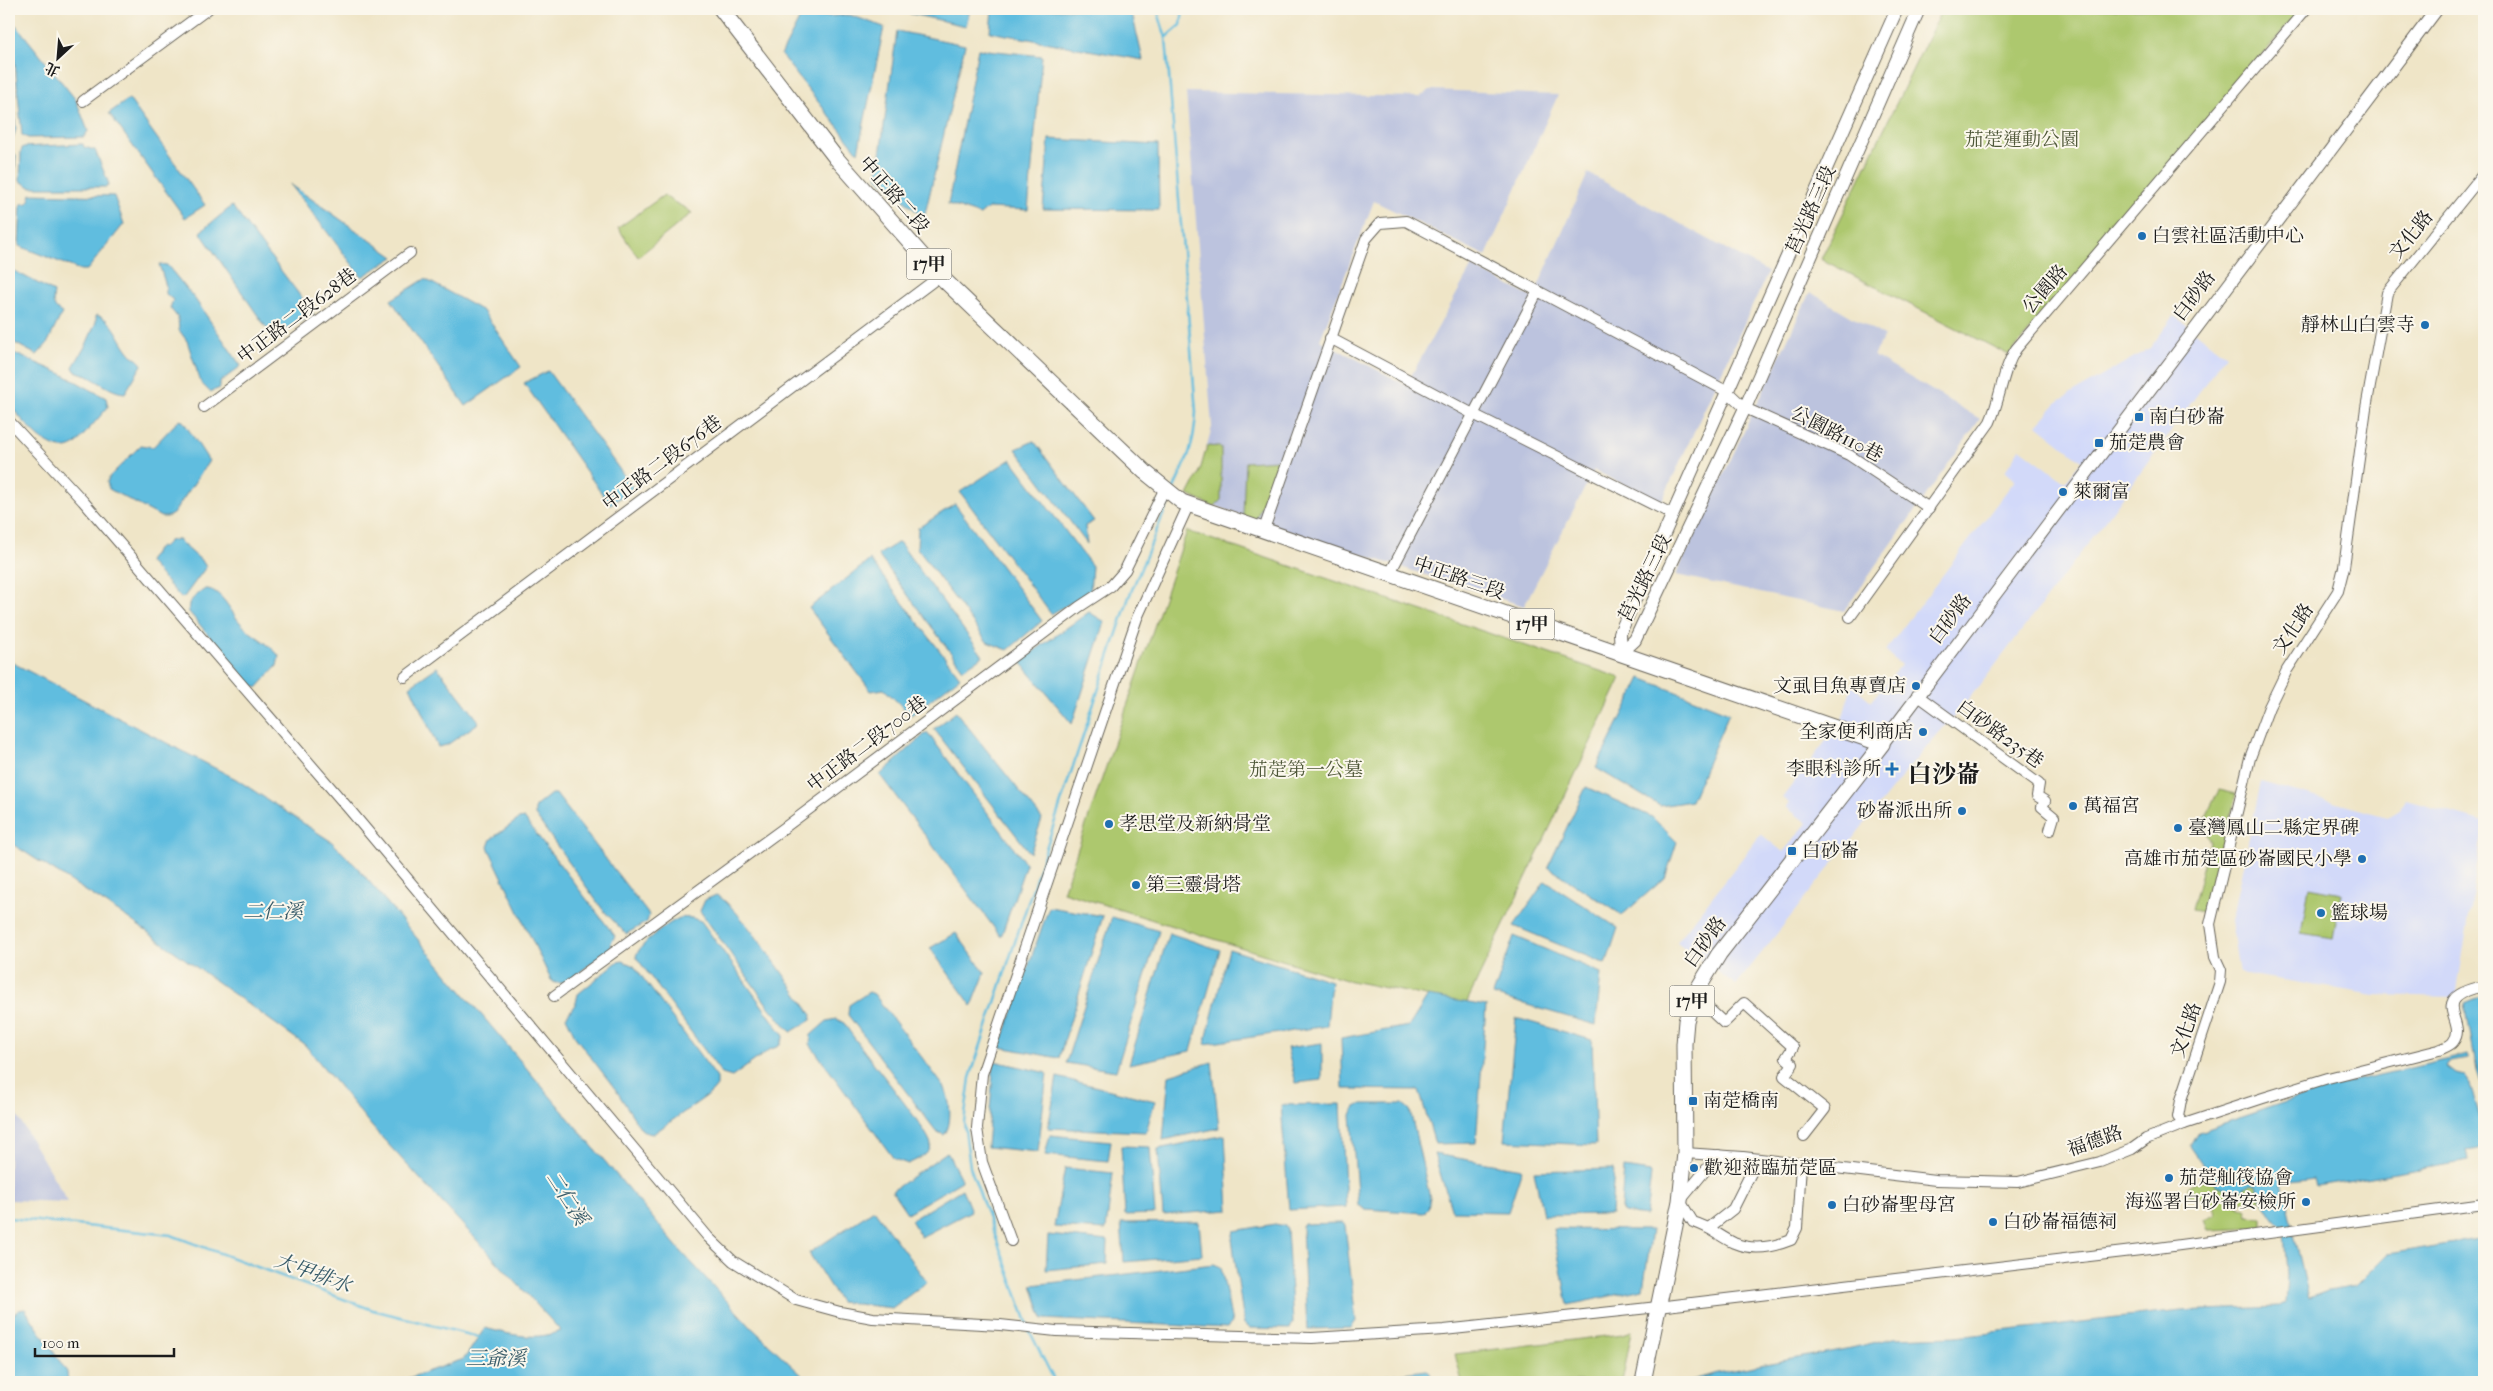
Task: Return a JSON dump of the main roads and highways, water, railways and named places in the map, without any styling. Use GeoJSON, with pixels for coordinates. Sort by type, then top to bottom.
{"type":"FeatureCollection","features":[{"type":"Feature","properties":{"kind":"main road","name":"中正路二段"},"geometry":{"type":"LineString","coordinates":[[721,9],[836,158],[940,276],[1166,490]]}},
{"type":"Feature","properties":{"kind":"main road","name":"中正路三段"},"geometry":{"type":"LineString","coordinates":[[1166,490],[1185,504],[1263,532],[1621,653],[1652,666],[1882,744]]}},
{"type":"Feature","properties":{"kind":"main road","name":"白砂路"},"geometry":{"type":"LineString","coordinates":[[1643,1382],[1680,1201],[1685,1154],[1684,1044],[1686,1020],[1694,995],[1724,948],[1882,744]]}},
{"type":"Feature","properties":{"kind":"water"},"geometry":{"type":"Polygon","coordinates":[[[889,9],[970,9],[966,26],[889,9]]]}},
{"type":"Feature","properties":{"kind":"water"},"geometry":{"type":"Polygon","coordinates":[[[992,9],[1131,9],[1143,60],[990,32],[992,9]]]}},
{"type":"Feature","properties":{"kind":"water"},"geometry":{"type":"Polygon","coordinates":[[[850,15],[884,27],[858,152],[781,55],[800,18],[850,15]]]}},
{"type":"Feature","properties":{"kind":"water"},"geometry":{"type":"Polygon","coordinates":[[[16,25],[76,100],[88,131],[84,137],[28,138],[22,135],[12,33],[13,27],[16,25]]]}},
{"type":"Feature","properties":{"kind":"water"},"geometry":{"type":"Polygon","coordinates":[[[897,31],[965,45],[924,218],[877,177],[897,31]]]}},
{"type":"Feature","properties":{"kind":"water"},"geometry":{"type":"Polygon","coordinates":[[[978,49],[1042,56],[1028,210],[988,208],[980,215],[948,204],[978,49]]]}},
{"type":"Feature","properties":{"kind":"water"},"geometry":{"type":"Polygon","coordinates":[[[9,62],[16,129],[13,139],[9,139],[9,62]]]}},
{"type":"Feature","properties":{"kind":"water"},"geometry":{"type":"Polygon","coordinates":[[[129,99],[205,205],[185,218],[109,113],[129,99]]]}},
{"type":"Feature","properties":{"kind":"water"},"geometry":{"type":"Polygon","coordinates":[[[1049,139],[1158,145],[1159,210],[1043,209],[1049,139]]]}},
{"type":"Feature","properties":{"kind":"water"},"geometry":{"type":"Polygon","coordinates":[[[83,144],[84,147],[95,150],[109,184],[107,187],[30,187],[20,181],[21,151],[23,147],[83,144]]]}},
{"type":"Feature","properties":{"kind":"water"},"geometry":{"type":"Polygon","coordinates":[[[9,149],[16,155],[9,249],[9,149]]]}},
{"type":"Feature","properties":{"kind":"water"},"geometry":{"type":"Polygon","coordinates":[[[290,184],[394,257],[362,277],[290,184]]]}},
{"type":"Feature","properties":{"kind":"water"},"geometry":{"type":"Polygon","coordinates":[[[31,194],[114,196],[124,224],[87,270],[80,270],[19,246],[21,204],[28,203],[31,194]]]}},
{"type":"Feature","properties":{"kind":"water"},"geometry":{"type":"Polygon","coordinates":[[[232,206],[314,314],[272,336],[200,232],[232,206]]]}},
{"type":"Feature","properties":{"kind":"water"},"geometry":{"type":"Polygon","coordinates":[[[159,264],[167,265],[195,299],[241,366],[220,382],[220,388],[210,392],[201,383],[187,341],[179,330],[178,318],[170,308],[173,300],[166,294],[166,286],[159,264]]]}},
{"type":"Feature","properties":{"kind":"water"},"geometry":{"type":"Polygon","coordinates":[[[9,268],[54,292],[54,305],[62,313],[47,344],[37,355],[9,340],[9,268]]]}},
{"type":"Feature","properties":{"kind":"water"},"geometry":{"type":"Polygon","coordinates":[[[425,279],[483,311],[521,367],[466,406],[391,300],[425,279]]]}},
{"type":"Feature","properties":{"kind":"water"},"geometry":{"type":"Polygon","coordinates":[[[96,315],[108,321],[132,356],[140,361],[142,365],[125,393],[114,390],[75,371],[73,367],[86,345],[96,322],[96,315]]]}},
{"type":"Feature","properties":{"kind":"water"},"geometry":{"type":"Polygon","coordinates":[[[9,351],[62,374],[106,398],[108,407],[76,444],[67,448],[57,447],[48,443],[39,437],[9,405],[9,351]]]}},
{"type":"Feature","properties":{"kind":"water"},"geometry":{"type":"Polygon","coordinates":[[[548,371],[633,488],[610,505],[524,383],[548,371]]]}},
{"type":"Feature","properties":{"kind":"water"},"geometry":{"type":"Polygon","coordinates":[[[179,420],[183,421],[209,461],[173,514],[161,517],[109,489],[107,482],[110,476],[141,445],[153,447],[179,420]]]}},
{"type":"Feature","properties":{"kind":"water"},"geometry":{"type":"Polygon","coordinates":[[[1034,441],[1094,521],[1085,526],[1087,544],[1016,449],[1034,441]]]}},
{"type":"Feature","properties":{"kind":"water"},"geometry":{"type":"Polygon","coordinates":[[[1011,459],[1092,566],[1090,592],[1051,614],[960,492],[1011,459]]]}},
{"type":"Feature","properties":{"kind":"water"},"geometry":{"type":"Polygon","coordinates":[[[955,504],[1042,621],[1008,650],[987,642],[917,548],[918,528],[955,504]]]}},
{"type":"Feature","properties":{"kind":"water"},"geometry":{"type":"Polygon","coordinates":[[[177,539],[203,562],[206,567],[184,597],[181,598],[148,561],[160,546],[163,547],[169,541],[177,539]]]}},
{"type":"Feature","properties":{"kind":"water"},"geometry":{"type":"Polygon","coordinates":[[[899,542],[983,656],[963,669],[878,555],[899,542]]]}},
{"type":"Feature","properties":{"kind":"water"},"geometry":{"type":"Polygon","coordinates":[[[870,560],[960,677],[911,715],[884,689],[871,691],[809,608],[870,560]]]}},
{"type":"Feature","properties":{"kind":"water"},"geometry":{"type":"Polygon","coordinates":[[[205,589],[215,592],[220,596],[242,625],[270,646],[279,656],[277,666],[257,688],[249,683],[189,612],[188,608],[191,601],[205,589]]]}},
{"type":"Feature","properties":{"kind":"water"},"geometry":{"type":"Polygon","coordinates":[[[1089,612],[1105,622],[1072,724],[1020,661],[1089,612]]]}},
{"type":"Feature","properties":{"kind":"water","name":"二仁溪"},"geometry":{"type":"Polygon","coordinates":[[[9,661],[236,779],[332,842],[357,867],[678,1248],[751,1327],[809,1382],[397,1382],[464,1359],[485,1328],[523,1336],[542,1336],[561,1331],[374,1129],[305,1045],[125,916],[9,842],[9,661]]]}},
{"type":"Feature","properties":{"kind":"water"},"geometry":{"type":"Polygon","coordinates":[[[437,667],[478,720],[477,724],[447,745],[438,747],[410,686],[437,667]]]}},
{"type":"Feature","properties":{"kind":"water"},"geometry":{"type":"Polygon","coordinates":[[[1641,678],[1729,713],[1691,801],[1660,806],[1596,768],[1641,678]]]}},
{"type":"Feature","properties":{"kind":"water"},"geometry":{"type":"Polygon","coordinates":[[[956,712],[1042,819],[1030,853],[934,729],[956,712]]]}},
{"type":"Feature","properties":{"kind":"water"},"geometry":{"type":"Polygon","coordinates":[[[927,732],[1026,864],[1001,937],[880,775],[927,732]]]}},
{"type":"Feature","properties":{"kind":"water"},"geometry":{"type":"Polygon","coordinates":[[[1586,787],[1652,817],[1677,842],[1665,878],[1622,915],[1548,867],[1586,787]]]}},
{"type":"Feature","properties":{"kind":"water"},"geometry":{"type":"Polygon","coordinates":[[[551,794],[556,794],[649,915],[647,922],[626,934],[603,910],[535,815],[535,807],[551,794]]]}},
{"type":"Feature","properties":{"kind":"water"},"geometry":{"type":"Polygon","coordinates":[[[524,818],[615,936],[611,943],[612,948],[565,983],[555,983],[551,980],[488,847],[491,839],[519,819],[524,818]]]}},
{"type":"Feature","properties":{"kind":"water"},"geometry":{"type":"Polygon","coordinates":[[[1545,881],[1618,928],[1606,964],[1514,926],[1545,881]]]}},
{"type":"Feature","properties":{"kind":"water"},"geometry":{"type":"Polygon","coordinates":[[[716,895],[725,901],[766,949],[812,1015],[811,1020],[791,1032],[769,1007],[700,911],[705,900],[716,895]]]}},
{"type":"Feature","properties":{"kind":"water"},"geometry":{"type":"Polygon","coordinates":[[[1049,907],[1103,916],[1059,1058],[1000,1047],[1049,907]]]}},
{"type":"Feature","properties":{"kind":"water"},"geometry":{"type":"Polygon","coordinates":[[[1112,917],[1159,931],[1116,1071],[1066,1063],[1112,917]]]}},
{"type":"Feature","properties":{"kind":"water"},"geometry":{"type":"Polygon","coordinates":[[[680,918],[692,918],[701,921],[784,1036],[779,1046],[769,1050],[732,1077],[722,1074],[636,957],[641,947],[647,941],[669,924],[680,918]]]}},
{"type":"Feature","properties":{"kind":"water"},"geometry":{"type":"Polygon","coordinates":[[[956,933],[985,973],[972,1006],[930,948],[956,933]]]}},
{"type":"Feature","properties":{"kind":"water"},"geometry":{"type":"Polygon","coordinates":[[[1169,933],[1220,950],[1191,1051],[1129,1064],[1169,933]]]}},
{"type":"Feature","properties":{"kind":"water"},"geometry":{"type":"Polygon","coordinates":[[[1514,936],[1601,973],[1596,1025],[1493,995],[1514,936]]]}},
{"type":"Feature","properties":{"kind":"water"},"geometry":{"type":"Polygon","coordinates":[[[1229,949],[1331,981],[1327,1026],[1205,1044],[1229,949]]]}},
{"type":"Feature","properties":{"kind":"water"},"geometry":{"type":"Polygon","coordinates":[[[623,961],[634,966],[717,1078],[717,1086],[711,1093],[653,1134],[641,1129],[616,1090],[576,1038],[566,1017],[576,1003],[578,994],[617,962],[623,961]]]}},
{"type":"Feature","properties":{"kind":"water"},"geometry":{"type":"Polygon","coordinates":[[[869,992],[874,994],[945,1088],[950,1119],[944,1135],[936,1131],[848,1015],[849,1005],[869,992]]]}},
{"type":"Feature","properties":{"kind":"water"},"geometry":{"type":"Polygon","coordinates":[[[2484,995],[2484,1091],[2477,1071],[2465,1003],[2484,995]]]}},
{"type":"Feature","properties":{"kind":"water"},"geometry":{"type":"Polygon","coordinates":[[[1428,996],[1486,1006],[1476,1143],[1435,1144],[1419,1090],[1343,1089],[1341,1038],[1409,1026],[1428,996]]]}},
{"type":"Feature","properties":{"kind":"water"},"geometry":{"type":"Polygon","coordinates":[[[1516,1018],[1592,1040],[1596,1145],[1504,1141],[1516,1018]]]}},
{"type":"Feature","properties":{"kind":"water"},"geometry":{"type":"Polygon","coordinates":[[[836,1019],[844,1023],[928,1137],[931,1145],[930,1149],[922,1157],[908,1164],[894,1159],[810,1044],[811,1035],[827,1021],[836,1019]]]}},
{"type":"Feature","properties":{"kind":"water"},"geometry":{"type":"Polygon","coordinates":[[[1322,1043],[1322,1080],[1296,1083],[1287,1048],[1322,1043]]]}},
{"type":"Feature","properties":{"kind":"water"},"geometry":{"type":"Polygon","coordinates":[[[2468,1055],[2469,1059],[2450,1062],[2446,1067],[2455,1074],[2465,1076],[2469,1082],[2482,1126],[2484,1143],[2481,1148],[2467,1151],[2469,1161],[2316,1186],[2314,1179],[2282,1183],[2309,1298],[2329,1291],[2356,1286],[2388,1254],[2484,1238],[2484,1382],[1686,1382],[1717,1373],[1846,1349],[1893,1338],[1956,1336],[2180,1311],[2279,1307],[2285,1303],[2287,1276],[2284,1230],[2268,1209],[2257,1186],[2251,1185],[2240,1191],[2218,1186],[2190,1146],[2198,1132],[2335,1085],[2468,1055]]]}},
{"type":"Feature","properties":{"kind":"water"},"geometry":{"type":"Polygon","coordinates":[[[994,1061],[1047,1073],[1038,1152],[987,1147],[994,1061]]]}},
{"type":"Feature","properties":{"kind":"water"},"geometry":{"type":"Polygon","coordinates":[[[1212,1062],[1219,1128],[1163,1140],[1169,1075],[1212,1062]]]}},
{"type":"Feature","properties":{"kind":"water"},"geometry":{"type":"Polygon","coordinates":[[[1057,1077],[1155,1101],[1146,1132],[1048,1128],[1057,1077]]]}},
{"type":"Feature","properties":{"kind":"water"},"geometry":{"type":"Polygon","coordinates":[[[1341,1104],[1346,1207],[1289,1210],[1281,1105],[1341,1104]]]}},
{"type":"Feature","properties":{"kind":"water"},"geometry":{"type":"Polygon","coordinates":[[[1362,1104],[1403,1104],[1410,1110],[1430,1198],[1428,1209],[1424,1213],[1365,1209],[1358,1205],[1351,1115],[1354,1108],[1362,1104]]]}},
{"type":"Feature","properties":{"kind":"water"},"geometry":{"type":"Polygon","coordinates":[[[1050,1135],[1111,1141],[1108,1161],[1045,1155],[1050,1135]]]}},
{"type":"Feature","properties":{"kind":"water"},"geometry":{"type":"Polygon","coordinates":[[[1225,1135],[1229,1210],[1163,1215],[1158,1149],[1225,1135]]]}},
{"type":"Feature","properties":{"kind":"water"},"geometry":{"type":"Polygon","coordinates":[[[1121,1146],[1150,1147],[1155,1214],[1125,1215],[1121,1146]]]}},
{"type":"Feature","properties":{"kind":"water"},"geometry":{"type":"Polygon","coordinates":[[[947,1152],[962,1181],[907,1213],[892,1191],[947,1152]]]}},
{"type":"Feature","properties":{"kind":"water"},"geometry":{"type":"Polygon","coordinates":[[[1434,1154],[1522,1169],[1508,1212],[1452,1211],[1434,1154]]]}},
{"type":"Feature","properties":{"kind":"water"},"geometry":{"type":"Polygon","coordinates":[[[1065,1168],[1113,1173],[1106,1230],[1054,1227],[1065,1168]]]}},
{"type":"Feature","properties":{"kind":"water"},"geometry":{"type":"Polygon","coordinates":[[[1624,1168],[1650,1172],[1651,1174],[1646,1216],[1624,1213],[1621,1208],[1624,1168]]]}},
{"type":"Feature","properties":{"kind":"water"},"geometry":{"type":"Polygon","coordinates":[[[1614,1169],[1611,1214],[1543,1215],[1534,1171],[1614,1169]]]}},
{"type":"Feature","properties":{"kind":"water"},"geometry":{"type":"Polygon","coordinates":[[[962,1189],[971,1211],[921,1237],[911,1220],[962,1189]]]}},
{"type":"Feature","properties":{"kind":"water"},"geometry":{"type":"Polygon","coordinates":[[[874,1210],[927,1282],[892,1308],[840,1302],[809,1253],[874,1210]]]}},
{"type":"Feature","properties":{"kind":"water"},"geometry":{"type":"Polygon","coordinates":[[[1199,1222],[1202,1255],[1124,1262],[1121,1223],[1199,1222]]]}},
{"type":"Feature","properties":{"kind":"water"},"geometry":{"type":"Polygon","coordinates":[[[1343,1223],[1345,1225],[1356,1321],[1351,1328],[1307,1329],[1302,1227],[1304,1224],[1343,1223]]]}},
{"type":"Feature","properties":{"kind":"water"},"geometry":{"type":"Polygon","coordinates":[[[1275,1224],[1285,1226],[1287,1230],[1293,1322],[1290,1329],[1250,1328],[1244,1324],[1232,1239],[1234,1231],[1275,1224]]]}},
{"type":"Feature","properties":{"kind":"water"},"geometry":{"type":"Polygon","coordinates":[[[1553,1229],[1652,1230],[1643,1289],[1568,1305],[1553,1229]]]}},
{"type":"Feature","properties":{"kind":"water"},"geometry":{"type":"Polygon","coordinates":[[[1048,1235],[1108,1241],[1107,1264],[1046,1270],[1048,1235]]]}},
{"type":"Feature","properties":{"kind":"water"},"geometry":{"type":"Polygon","coordinates":[[[1214,1264],[1221,1267],[1232,1323],[1227,1328],[1043,1319],[1032,1285],[1214,1264]]]}},
{"type":"Feature","properties":{"kind":"water"},"geometry":{"type":"Polygon","coordinates":[[[25,1309],[67,1372],[68,1382],[9,1382],[9,1318],[19,1310],[25,1309]]]}},
{"type":"Feature","properties":{"kind":"water"},"geometry":{"type":"Polygon","coordinates":[[[1426,1370],[1430,1373],[1433,1382],[1369,1382],[1382,1376],[1426,1370]]]}},
{"type":"Feature","properties":{"kind":"waterway"},"geometry":{"type":"LineString","coordinates":[[1157,9],[1166,38],[1196,412],[1190,452],[1174,488]]}},
{"type":"Feature","properties":{"kind":"waterway"},"geometry":{"type":"LineString","coordinates":[[1166,38],[1181,25],[1183,9]]}},
{"type":"Feature","properties":{"kind":"waterway"},"geometry":{"type":"LineString","coordinates":[[1028,1325],[970,1167],[964,1122],[970,1078],[1129,597],[1170,498]]}},
{"type":"Feature","properties":{"kind":"waterway","name":"大甲排水"},"geometry":{"type":"LineString","coordinates":[[9,1218],[171,1235],[373,1310],[482,1338]]}},
{"type":"Feature","properties":{"kind":"waterway"},"geometry":{"type":"LineString","coordinates":[[1029,1330],[1055,1382]]}},
{"type":"Feature","properties":{"kind":"place","name":"白雲社區活動中心"},"geometry":{"type":"Point","coordinates":[2142,236]}},
{"type":"Feature","properties":{"kind":"place","name":"靜林山白雲寺"},"geometry":{"type":"Point","coordinates":[2425,325]}},
{"type":"Feature","properties":{"kind":"place","name":"南白砂崙"},"geometry":{"type":"Point","coordinates":[2139,417]}},
{"type":"Feature","properties":{"kind":"place","name":"茄萣農會"},"geometry":{"type":"Point","coordinates":[2099,443]}},
{"type":"Feature","properties":{"kind":"place","name":"萊爾富"},"geometry":{"type":"Point","coordinates":[2063,492]}},
{"type":"Feature","properties":{"kind":"place","name":"文虱目魚專賣店"},"geometry":{"type":"Point","coordinates":[1916,686]}},
{"type":"Feature","properties":{"kind":"place","name":"全家便利商店"},"geometry":{"type":"Point","coordinates":[1923,732]}},
{"type":"Feature","properties":{"kind":"place","name":"李眼科診所"},"geometry":{"type":"Point","coordinates":[1892,769]}},
{"type":"Feature","properties":{"kind":"place","name":"萬福宮"},"geometry":{"type":"Point","coordinates":[2073,806]}},
{"type":"Feature","properties":{"kind":"place","name":"砂崙派出所"},"geometry":{"type":"Point","coordinates":[1962,811]}},
{"type":"Feature","properties":{"kind":"place","name":"孝思堂及新納骨堂"},"geometry":{"type":"Point","coordinates":[1109,824]}},
{"type":"Feature","properties":{"kind":"place","name":"臺灣鳳山二縣定界碑"},"geometry":{"type":"Point","coordinates":[2178,828]}},
{"type":"Feature","properties":{"kind":"place","name":"白砂崙"},"geometry":{"type":"Point","coordinates":[1792,851]}},
{"type":"Feature","properties":{"kind":"place","name":"高雄市茄萣區砂崙國民小學"},"geometry":{"type":"Point","coordinates":[2362,859]}},
{"type":"Feature","properties":{"kind":"place","name":"第三靈骨塔"},"geometry":{"type":"Point","coordinates":[1136,885]}},
{"type":"Feature","properties":{"kind":"place","name":"籃球場"},"geometry":{"type":"Point","coordinates":[2321,913]}},
{"type":"Feature","properties":{"kind":"place","name":"南萣橋南"},"geometry":{"type":"Point","coordinates":[1693,1101]}},
{"type":"Feature","properties":{"kind":"place","name":"歡迎蒞臨茄萣區"},"geometry":{"type":"Point","coordinates":[1694,1168]}},
{"type":"Feature","properties":{"kind":"place","name":"茄萣舢筏協會"},"geometry":{"type":"Point","coordinates":[2169,1178]}},
{"type":"Feature","properties":{"kind":"place","name":"海巡署白砂崙安檢所"},"geometry":{"type":"Point","coordinates":[2306,1202]}},
{"type":"Feature","properties":{"kind":"place","name":"白砂崙聖母宮"},"geometry":{"type":"Point","coordinates":[1832,1205]}},
{"type":"Feature","properties":{"kind":"place","name":"白砂崙福德祠"},"geometry":{"type":"Point","coordinates":[1993,1222]}},
{"type":"Feature","properties":{"kind":"district","name":"白沙崙"},"geometry":{"type":"Point","coordinates":[1944,774]}},
{"type":"Feature","properties":{"kind":"park label","name":"茄萣運動公園"},"geometry":{"type":"Point","coordinates":[2022,140]}},
{"type":"Feature","properties":{"kind":"park label","name":"茄萣第一公墓"},"geometry":{"type":"Point","coordinates":[1306,770]}},
{"type":"Feature","properties":{"kind":"water label","name":"三爺溪"},"geometry":{"type":"Point","coordinates":[496,1358]}}]}
